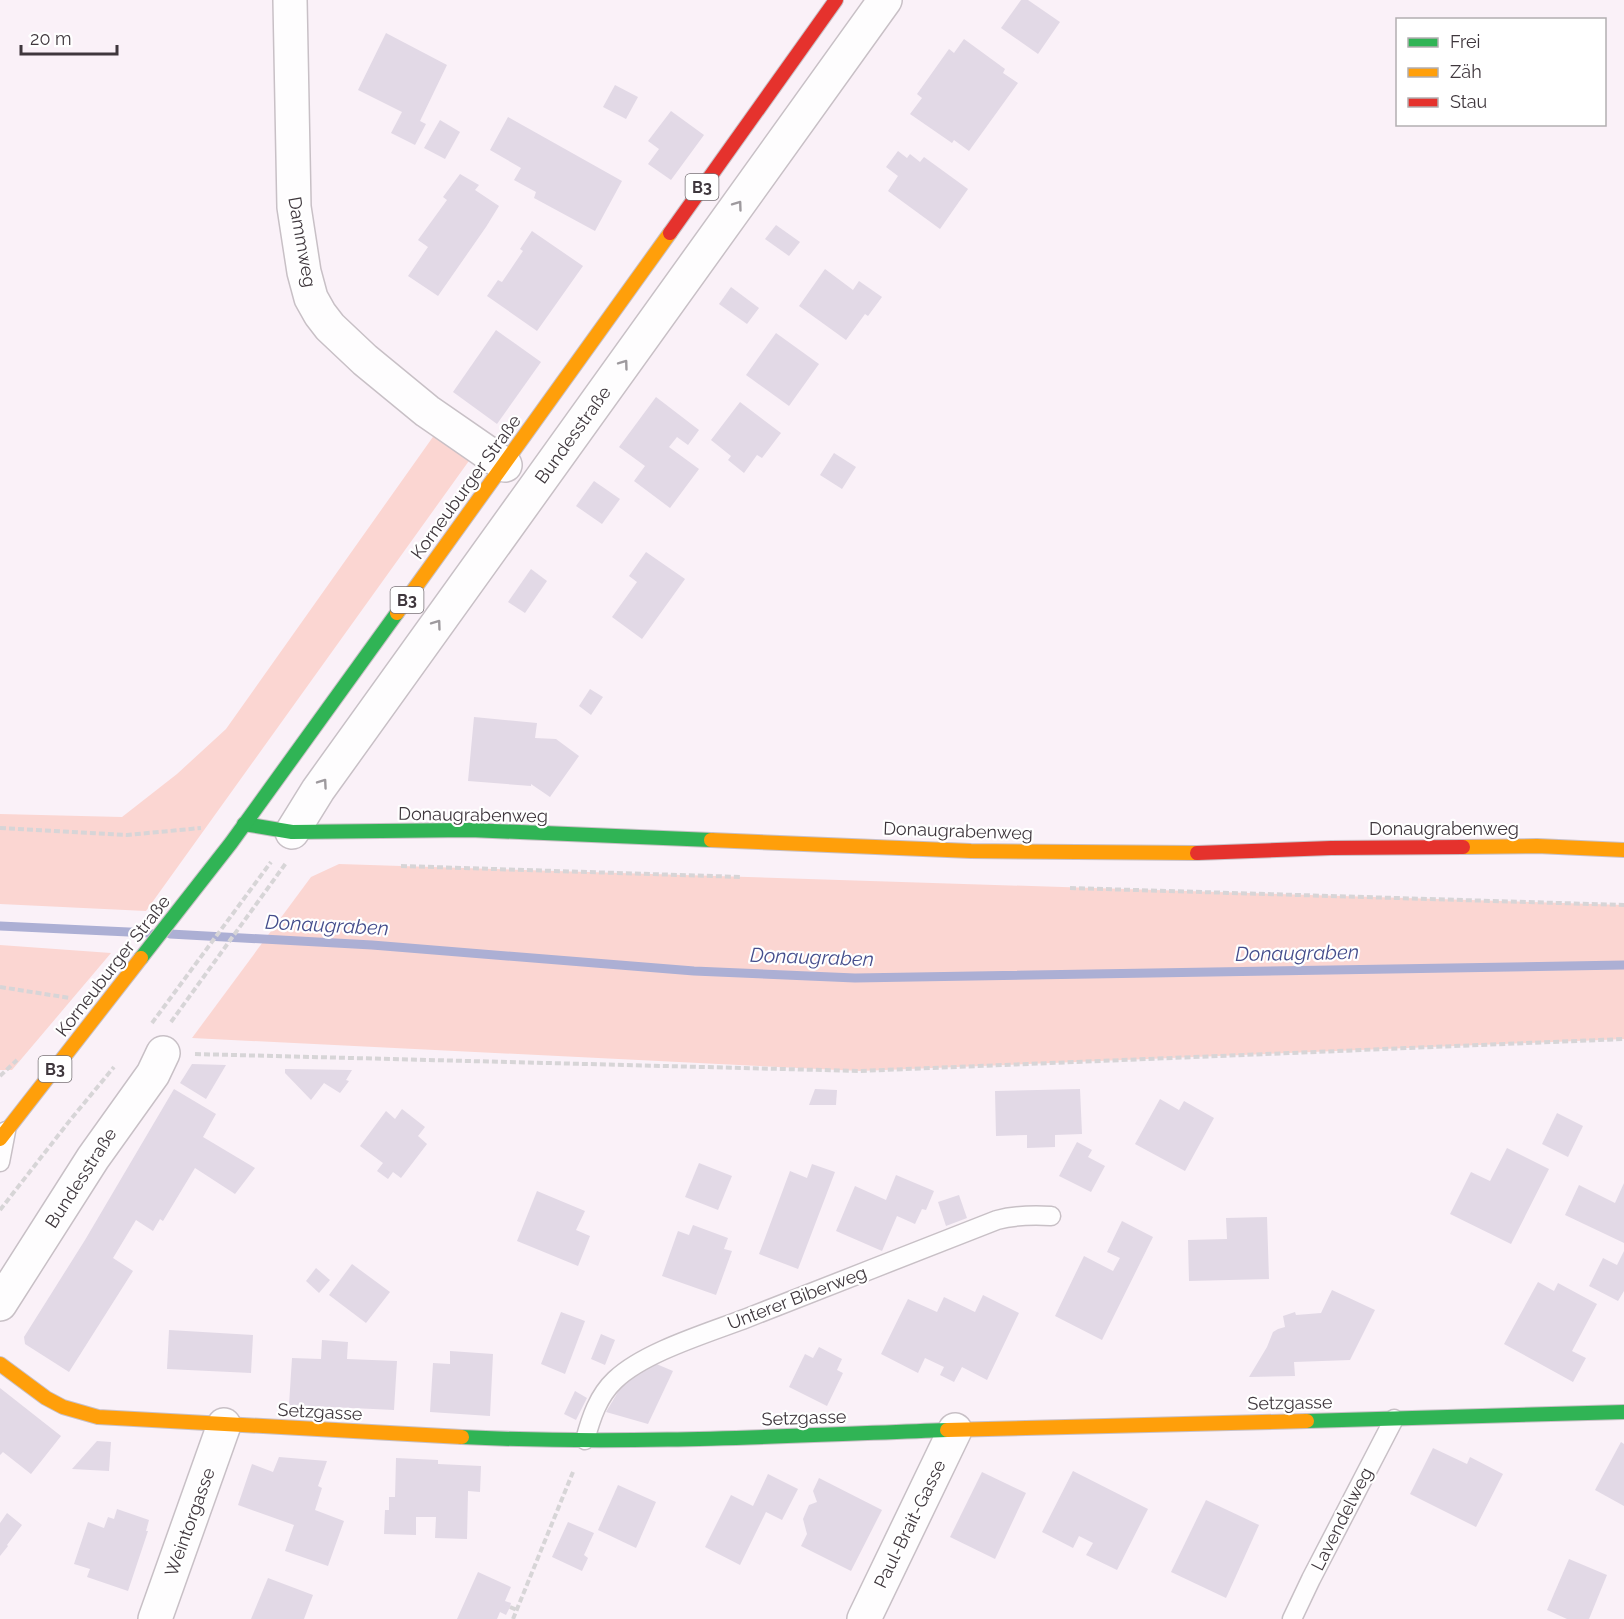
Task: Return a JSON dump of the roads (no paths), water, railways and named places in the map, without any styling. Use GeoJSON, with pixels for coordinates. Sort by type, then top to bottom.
{"type":"FeatureCollection","features":[{"type":"Feature","properties":{"kind":"street","name":"Dammweg"},"geometry":{"type":"LineString","coordinates":[[290,0],[294,207],[304,273],[311,298],[330,327],[365,360],[427,411],[505,465]]}},
{"type":"Feature","properties":{"kind":"street","name":"Korneuburger Straße"},"geometry":{"type":"LineString","coordinates":[[3,1135],[231,843],[505,465],[836,0]]}},
{"type":"Feature","properties":{"kind":"street","name":"Bundesstraße"},"geometry":{"type":"LineString","coordinates":[[286,849],[325,780],[885,0]]}},
{"type":"Feature","properties":{"kind":"street"},"geometry":{"type":"LineString","coordinates":[[244,824],[286,849]]}},
{"type":"Feature","properties":{"kind":"street","name":"Donaugrabenweg"},"geometry":{"type":"LineString","coordinates":[[286,849],[470,830],[971,851],[1184,853],[1331,848],[1537,846],[1624,850]]}},
{"type":"Feature","properties":{"kind":"street","name":"Bundesstraße"},"geometry":{"type":"LineString","coordinates":[[0,1304],[93,1158],[153,1074],[154,1042]]}},
{"type":"Feature","properties":{"kind":"street","name":"Setzgasse"},"geometry":{"type":"LineString","coordinates":[[0,1364],[46,1398],[63,1407],[98,1418],[504,1439],[667,1441],[955,1430],[1624,1412]]}},
{"type":"Feature","properties":{"kind":"street","name":"Weintorgasse"},"geometry":{"type":"LineString","coordinates":[[155,1619],[224,1425]]}},
{"type":"Feature","properties":{"kind":"street","name":"Paul-Brait-Gasse"},"geometry":{"type":"LineString","coordinates":[[864,1619],[955,1430]]}},
{"type":"Feature","properties":{"kind":"lane"},"geometry":{"type":"LineString","coordinates":[[0,1162],[3,1135]]}},
{"type":"Feature","properties":{"kind":"lane","name":"Unterer Biberweg"},"geometry":{"type":"LineString","coordinates":[[585,1440],[596,1407],[604,1392],[615,1379],[641,1362],[688,1341],[997,1220],[1011,1216],[1051,1216]]}},
{"type":"Feature","properties":{"kind":"lane","name":"Lavendelweg"},"geometry":{"type":"LineString","coordinates":[[1293,1619],[1311,1579],[1394,1419]]}},
{"type":"Feature","properties":{"kind":"waterway","name":"Donaugraben"},"geometry":{"type":"LineString","coordinates":[[0,926],[150,933]]}},
{"type":"Feature","properties":{"kind":"waterway","name":"Donaugraben"},"geometry":{"type":"LineString","coordinates":[[170,934],[372,945],[694,971],[855,978],[1624,965]]}}]}
